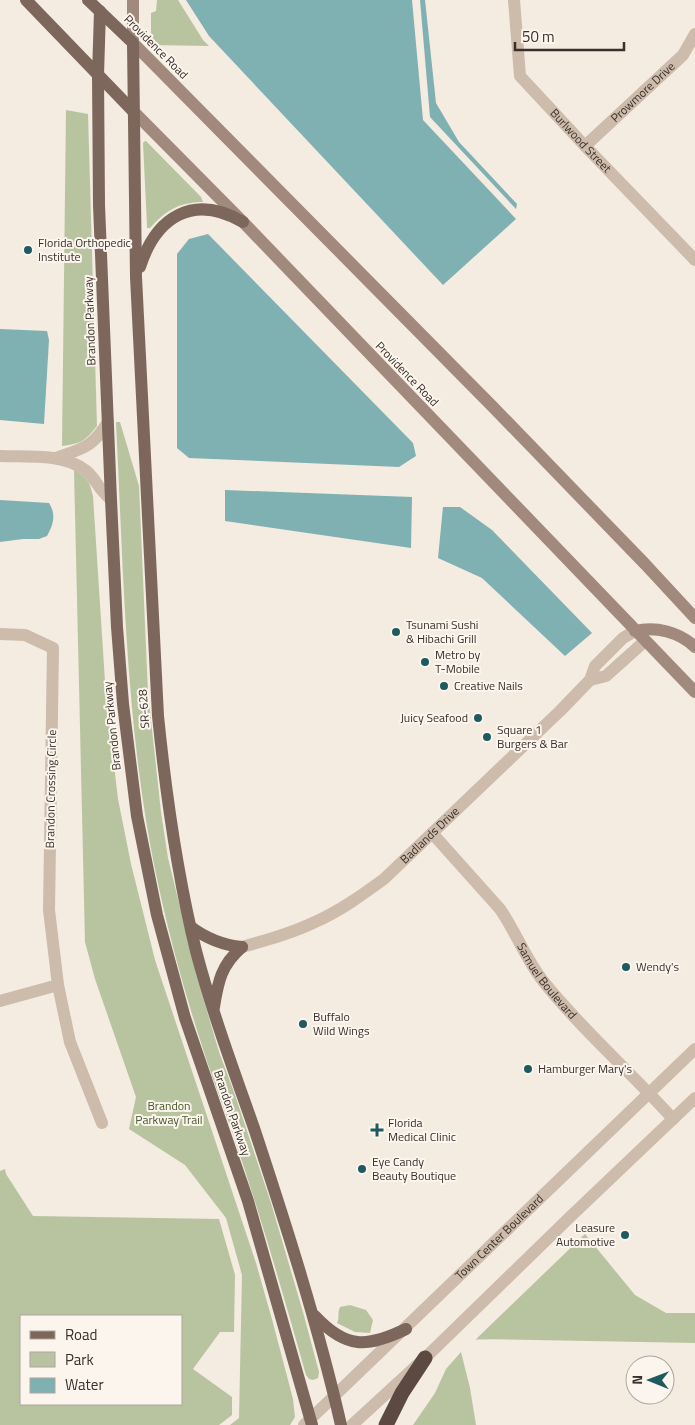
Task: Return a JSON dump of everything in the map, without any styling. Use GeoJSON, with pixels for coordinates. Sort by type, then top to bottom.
{"type":"FeatureCollection","features":[{"type":"Feature","properties":{"kind":"highway"},"geometry":{"type":"LineString","coordinates":[[386,1425],[393,1408],[425,1358]]}},
{"type":"Feature","properties":{"kind":"main road","name":"Providence Road"},"geometry":{"type":"LineString","coordinates":[[26,0],[243,222],[695,692]]}},
{"type":"Feature","properties":{"kind":"main road","name":"Providence Road"},"geometry":{"type":"LineString","coordinates":[[88,0],[100,6],[133,43],[494,407],[695,618]]}},
{"type":"Feature","properties":{"kind":"main road"},"geometry":{"type":"LineString","coordinates":[[133,0],[136,277]]}},
{"type":"Feature","properties":{"kind":"main road","name":"Brandon Parkway"},"geometry":{"type":"LineString","coordinates":[[100,6],[98,75],[99,205],[111,500],[117,627],[128,752],[136,816],[157,915],[185,1018],[248,1201],[309,1423]]}},
{"type":"Feature","properties":{"kind":"main road"},"geometry":{"type":"LineString","coordinates":[[136,277],[144,253],[153,238],[164,224],[176,215],[193,210],[212,210],[233,216],[243,222]]}},
{"type":"Feature","properties":{"kind":"main road","name":"SR-628"},"geometry":{"type":"LineString","coordinates":[[136,277],[158,716],[170,818],[191,927],[213,1010]]}},
{"type":"Feature","properties":{"kind":"main road"},"geometry":{"type":"LineString","coordinates":[[635,631],[645,629],[666,631],[686,640],[695,647]]}},
{"type":"Feature","properties":{"kind":"main road"},"geometry":{"type":"LineString","coordinates":[[191,927],[214,941],[242,947]]}},
{"type":"Feature","properties":{"kind":"main road"},"geometry":{"type":"LineString","coordinates":[[213,1010],[218,983],[224,967],[242,947]]}},
{"type":"Feature","properties":{"kind":"main road","name":"Brandon Parkway"},"geometry":{"type":"LineString","coordinates":[[213,1010],[292,1243],[341,1425]]}},
{"type":"Feature","properties":{"kind":"main road"},"geometry":{"type":"LineString","coordinates":[[312,1313],[325,1327],[336,1335],[361,1343],[388,1338],[406,1329]]}},
{"type":"Feature","properties":{"kind":"street","name":"Burlwood Street"},"geometry":{"type":"LineString","coordinates":[[514,0],[520,76],[695,260]]}},
{"type":"Feature","properties":{"kind":"street","name":"Prowmore Drive"},"geometry":{"type":"LineString","coordinates":[[585,146],[683,54],[695,34]]}},
{"type":"Feature","properties":{"kind":"street"},"geometry":{"type":"LineString","coordinates":[[56,458],[81,449],[93,442],[108,422]]}},
{"type":"Feature","properties":{"kind":"street"},"geometry":{"type":"LineString","coordinates":[[0,456],[56,458],[78,465],[94,478],[111,500]]}},
{"type":"Feature","properties":{"kind":"street","name":"Badlands Drive"},"geometry":{"type":"LineString","coordinates":[[242,947],[299,929],[337,911],[384,879],[560,711],[590,680],[595,666],[623,638],[635,631]]}},
{"type":"Feature","properties":{"kind":"street","name":"Brandon Crossing Circle"},"geometry":{"type":"LineString","coordinates":[[0,634],[25,634],[54,648],[49,910],[58,985],[70,1042],[102,1123]]}},
{"type":"Feature","properties":{"kind":"street","name":"Badlands Drive"},"geometry":{"type":"LineString","coordinates":[[590,680],[606,676],[645,641]]}},
{"type":"Feature","properties":{"kind":"street","name":"Samuel Boulevard"},"geometry":{"type":"LineString","coordinates":[[432,833],[500,909],[530,964],[543,981],[673,1119]]}},
{"type":"Feature","properties":{"kind":"street"},"geometry":{"type":"LineString","coordinates":[[0,1001],[58,985]]}},
{"type":"Feature","properties":{"kind":"street","name":"Town Center Boulevard"},"geometry":{"type":"LineString","coordinates":[[309,1423],[695,1049]]}},
{"type":"Feature","properties":{"kind":"street"},"geometry":{"type":"LineString","coordinates":[[352,1425],[425,1358],[695,1098]]}},
{"type":"Feature","properties":{"kind":"green space"},"geometry":{"type":"Polygon","coordinates":[[[157,0],[178,0],[203,40],[209,46],[151,45],[151,13],[156,11],[157,0]]]}},
{"type":"Feature","properties":{"kind":"green space"},"geometry":{"type":"Polygon","coordinates":[[[66,110],[88,114],[97,426],[82,441],[62,446],[66,110]]]}},
{"type":"Feature","properties":{"kind":"green space"},"geometry":{"type":"Polygon","coordinates":[[[145,141],[201,197],[203,202],[179,206],[163,215],[150,228],[147,228],[143,143],[145,141]]]}},
{"type":"Feature","properties":{"kind":"green space"},"geometry":{"type":"Polygon","coordinates":[[[116,422],[120,422],[139,486],[148,693],[168,858],[197,977],[219,1052],[271,1203],[303,1312],[319,1372],[318,1378],[313,1380],[309,1379],[306,1375],[254,1199],[196,1026],[180,973],[154,865],[141,786],[130,683],[116,422]]]}},
{"type":"Feature","properties":{"kind":"green space","name":"Brandon Parkway Trail"},"geometry":{"type":"Polygon","coordinates":[[[74,470],[87,480],[93,496],[106,697],[118,799],[131,864],[155,960],[256,1263],[293,1399],[295,1417],[290,1425],[230,1425],[239,1418],[242,1275],[226,1218],[185,1165],[129,1129],[136,1097],[95,979],[85,942],[74,470]]]}},
{"type":"Feature","properties":{"kind":"green space"},"geometry":{"type":"Polygon","coordinates":[[[5,1169],[6,1174],[33,1216],[219,1219],[235,1275],[234,1332],[220,1332],[193,1369],[232,1397],[232,1415],[219,1425],[0,1425],[0,1171],[5,1169]]]}},
{"type":"Feature","properties":{"kind":"green space"},"geometry":{"type":"Polygon","coordinates":[[[585,1234],[635,1295],[666,1313],[695,1313],[695,1343],[476,1339],[585,1234]]]}},
{"type":"Feature","properties":{"kind":"green space"},"geometry":{"type":"Polygon","coordinates":[[[350,1305],[366,1310],[373,1320],[370,1333],[355,1332],[337,1323],[340,1307],[350,1305]]]}},
{"type":"Feature","properties":{"kind":"green space"},"geometry":{"type":"Polygon","coordinates":[[[461,1352],[470,1388],[476,1425],[413,1425],[435,1393],[446,1369],[461,1352]]]}},
{"type":"Feature","properties":{"kind":"water"},"geometry":{"type":"Polygon","coordinates":[[[186,0],[412,0],[423,120],[516,219],[443,285],[209,36],[186,0]]]}},
{"type":"Feature","properties":{"kind":"water"},"geometry":{"type":"Polygon","coordinates":[[[420,0],[425,0],[436,103],[459,142],[517,204],[516,209],[430,117],[420,0]]]}},
{"type":"Feature","properties":{"kind":"water"},"geometry":{"type":"Polygon","coordinates":[[[208,234],[413,443],[416,456],[399,467],[189,458],[177,448],[177,254],[189,239],[208,234]]]}},
{"type":"Feature","properties":{"kind":"water"},"geometry":{"type":"Polygon","coordinates":[[[0,329],[47,331],[49,340],[44,424],[0,420],[0,329]]]}},
{"type":"Feature","properties":{"kind":"water"},"geometry":{"type":"Polygon","coordinates":[[[225,490],[412,497],[411,548],[225,521],[225,490]]]}},
{"type":"Feature","properties":{"kind":"water"},"geometry":{"type":"Polygon","coordinates":[[[0,500],[49,503],[53,511],[53,519],[47,536],[39,539],[0,542],[0,500]]]}},
{"type":"Feature","properties":{"kind":"water"},"geometry":{"type":"Polygon","coordinates":[[[443,507],[460,507],[492,530],[592,633],[565,656],[482,578],[438,558],[443,507]]]}},
{"type":"Feature","properties":{"kind":"place","name":"Florida Orthopedic Institute"},"geometry":{"type":"Point","coordinates":[28,250]}},
{"type":"Feature","properties":{"kind":"place","name":"Tsunami Sushi & Hibachi Grill"},"geometry":{"type":"Point","coordinates":[396,632]}},
{"type":"Feature","properties":{"kind":"place","name":"Metro by T-Mobile"},"geometry":{"type":"Point","coordinates":[425,662]}},
{"type":"Feature","properties":{"kind":"place","name":"Creative Nails"},"geometry":{"type":"Point","coordinates":[444,686]}},
{"type":"Feature","properties":{"kind":"place","name":"Juicy Seafood"},"geometry":{"type":"Point","coordinates":[478,718]}},
{"type":"Feature","properties":{"kind":"place","name":"Square 1 Burgers & Bar"},"geometry":{"type":"Point","coordinates":[487,737]}},
{"type":"Feature","properties":{"kind":"place","name":"Wendy's"},"geometry":{"type":"Point","coordinates":[626,967]}},
{"type":"Feature","properties":{"kind":"place","name":"Buffalo Wild Wings"},"geometry":{"type":"Point","coordinates":[303,1024]}},
{"type":"Feature","properties":{"kind":"place","name":"Hamburger Mary's"},"geometry":{"type":"Point","coordinates":[528,1069]}},
{"type":"Feature","properties":{"kind":"place","name":"Florida Medical Clinic"},"geometry":{"type":"Point","coordinates":[377,1130]}},
{"type":"Feature","properties":{"kind":"place","name":"Eye Candy Beauty Boutique"},"geometry":{"type":"Point","coordinates":[362,1169]}},
{"type":"Feature","properties":{"kind":"place","name":"Leasure Automotive"},"geometry":{"type":"Point","coordinates":[625,1235]}}]}
